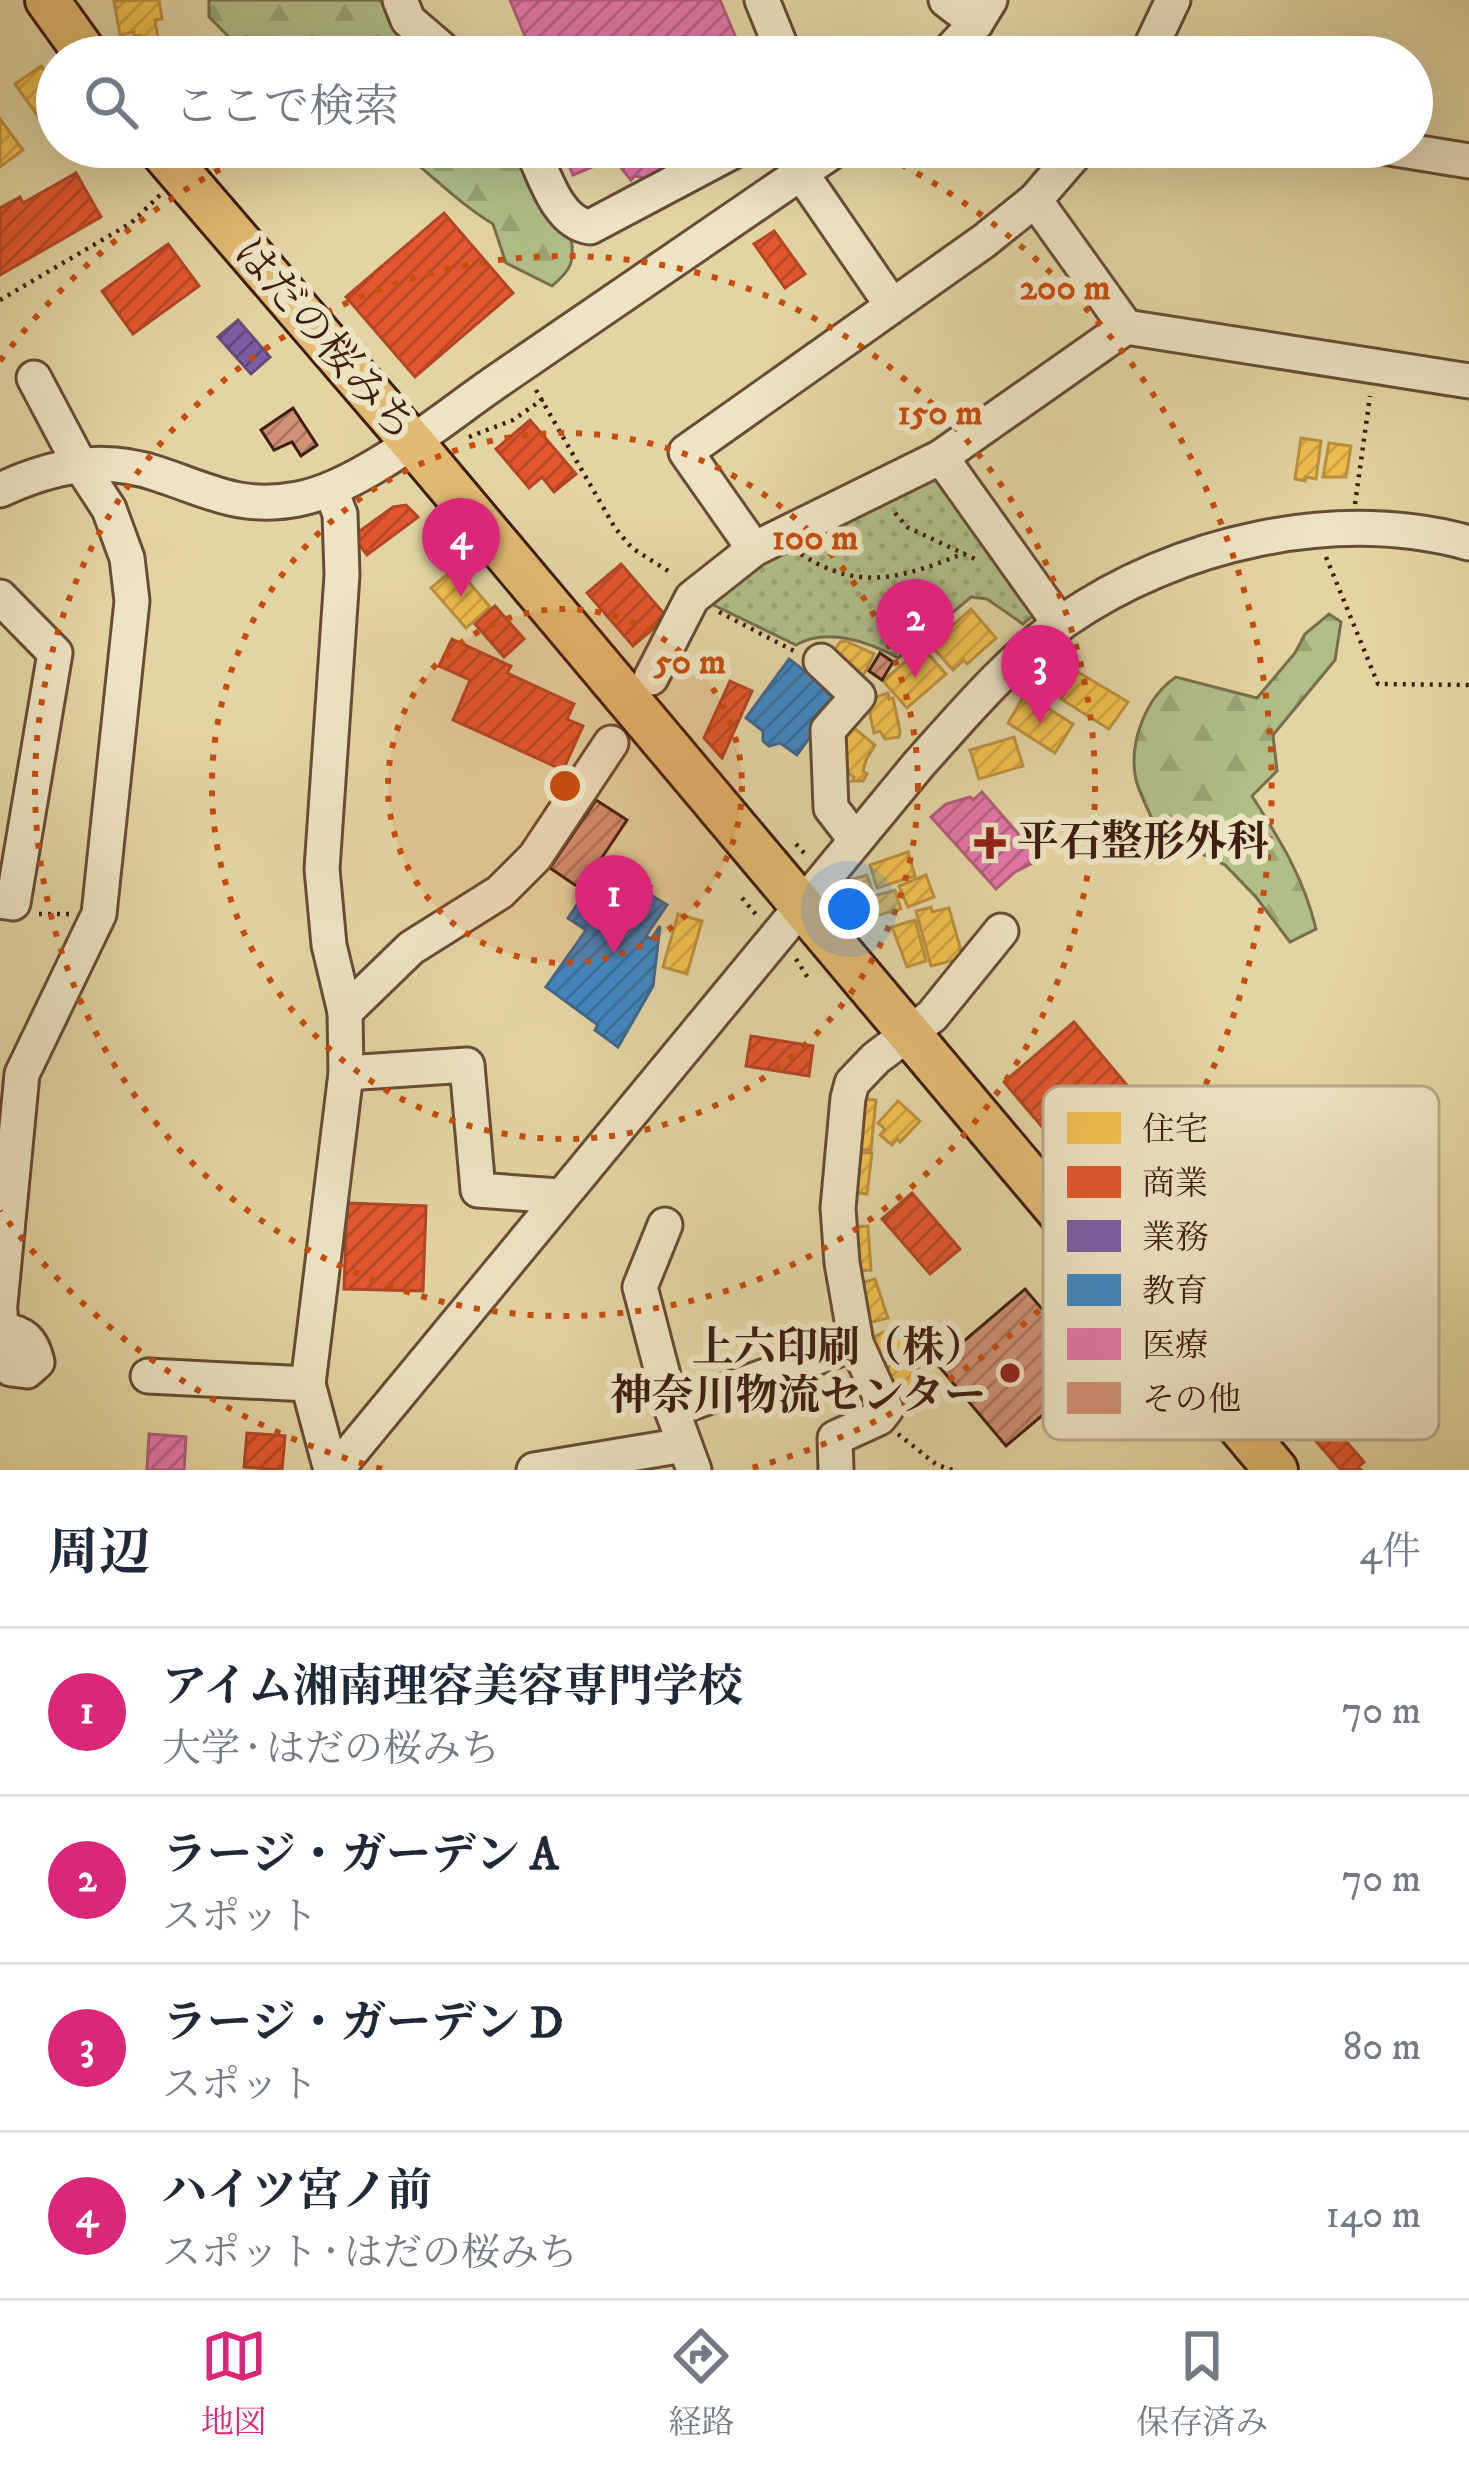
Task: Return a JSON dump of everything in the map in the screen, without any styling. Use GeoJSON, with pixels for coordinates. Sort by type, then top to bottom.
{"type":"FeatureCollection","features":[{"type":"Feature","properties":{"kind":"main road"},"geometry":{"type":"LineString","coordinates":[[47,0],[73,36]]}},
{"type":"Feature","properties":{"kind":"main road","name":"はだの桜みち"},"geometry":{"type":"LineString","coordinates":[[176,168],[411,440],[778,912],[908,1034],[1043,1194]]}},
{"type":"Feature","properties":{"kind":"main road","name":"はだの桜みち"},"geometry":{"type":"LineString","coordinates":[[1251,1440],[1276,1470]]}},
{"type":"Feature","properties":{"kind":"street"},"geometry":{"type":"LineString","coordinates":[[400,0],[408,20],[427,36]]}},
{"type":"Feature","properties":{"kind":"street"},"geometry":{"type":"LineString","coordinates":[[763,0],[777,36]]}},
{"type":"Feature","properties":{"kind":"street"},"geometry":{"type":"LineString","coordinates":[[946,0],[983,11],[962,36]]}},
{"type":"Feature","properties":{"kind":"street"},"geometry":{"type":"LineString","coordinates":[[1156,36],[1173,0]]}},
{"type":"Feature","properties":{"kind":"street"},"geometry":{"type":"LineString","coordinates":[[1433,155],[1469,161]]}},
{"type":"Feature","properties":{"kind":"street"},"geometry":{"type":"LineString","coordinates":[[542,168],[563,211],[579,226],[590,227],[701,168]]}},
{"type":"Feature","properties":{"kind":"street"},"geometry":{"type":"LineString","coordinates":[[0,490],[34,474],[79,463],[155,472],[244,503],[294,500],[331,491],[808,168]]}},
{"type":"Feature","properties":{"kind":"street"},"geometry":{"type":"LineString","coordinates":[[754,549],[686,452],[1035,200],[1063,168]]}},
{"type":"Feature","properties":{"kind":"street"},"geometry":{"type":"LineString","coordinates":[[801,173],[890,304]]}},
{"type":"Feature","properties":{"kind":"street"},"geometry":{"type":"LineString","coordinates":[[1035,200],[1126,328]]}},
{"type":"Feature","properties":{"kind":"street"},"geometry":{"type":"LineString","coordinates":[[652,677],[703,598],[754,549],[941,457],[1126,328],[1469,381]]}},
{"type":"Feature","properties":{"kind":"street"},"geometry":{"type":"LineString","coordinates":[[1,1329],[22,1074],[99,914],[132,601],[127,558],[110,509],[79,463],[34,378]]}},
{"type":"Feature","properties":{"kind":"street"},"geometry":{"type":"LineString","coordinates":[[941,457],[1060,624]]}},
{"type":"Feature","properties":{"kind":"street"},"geometry":{"type":"LineString","coordinates":[[331,491],[340,514],[342,574],[322,869],[329,945],[345,1012],[346,1073],[308,1384],[334,1470]]}},
{"type":"Feature","properties":{"kind":"street"},"geometry":{"type":"LineString","coordinates":[[334,1470],[559,1196],[778,912],[855,839],[979,697],[1060,624],[1117,587],[1192,557],[1267,538],[1351,529],[1469,543]]}},
{"type":"Feature","properties":{"kind":"street"},"geometry":{"type":"LineString","coordinates":[[0,597],[55,653],[15,908]]}},
{"type":"Feature","properties":{"kind":"street"},"geometry":{"type":"LineString","coordinates":[[807,656],[858,696],[828,730],[831,808],[855,839]]}},
{"type":"Feature","properties":{"kind":"street"},"geometry":{"type":"LineString","coordinates":[[345,1012],[411,948],[500,892],[535,857],[611,743]]}},
{"type":"Feature","properties":{"kind":"street"},"geometry":{"type":"LineString","coordinates":[[836,1470],[835,1438],[879,1418],[886,1408],[856,1342],[838,1232],[852,1083],[876,1058],[932,1016],[1001,931]]}},
{"type":"Feature","properties":{"kind":"street"},"geometry":{"type":"LineString","coordinates":[[346,1073],[467,1065],[478,1190],[559,1196]]}},
{"type":"Feature","properties":{"kind":"street"},"geometry":{"type":"LineString","coordinates":[[534,1470],[689,1458],[640,1286],[665,1225]]}},
{"type":"Feature","properties":{"kind":"street"},"geometry":{"type":"LineString","coordinates":[[672,1410],[856,1342]]}},
{"type":"Feature","properties":{"kind":"street"},"geometry":{"type":"LineString","coordinates":[[167,1369],[308,1384]]}},
{"type":"Feature","properties":{"kind":"path"},"geometry":{"type":"LineString","coordinates":[[0,300],[130,223],[160,195]]}},
{"type":"Feature","properties":{"kind":"path"},"geometry":{"type":"LineString","coordinates":[[1354,509],[1374,365]]}},
{"type":"Feature","properties":{"kind":"path"},"geometry":{"type":"LineString","coordinates":[[536,389],[615,528],[632,548],[703,598],[807,656]]}},
{"type":"Feature","properties":{"kind":"path"},"geometry":{"type":"LineString","coordinates":[[456,438],[477,436],[513,420],[543,398]]}},
{"type":"Feature","properties":{"kind":"path"},"geometry":{"type":"LineString","coordinates":[[891,508],[907,527],[984,564]]}},
{"type":"Feature","properties":{"kind":"path"},"geometry":{"type":"LineString","coordinates":[[1316,531],[1378,684],[1469,686]]}},
{"type":"Feature","properties":{"kind":"path"},"geometry":{"type":"LineString","coordinates":[[793,548],[827,569],[866,580],[912,572],[965,553]]}},
{"type":"Feature","properties":{"kind":"path"},"geometry":{"type":"LineString","coordinates":[[796,844],[806,855]]}},
{"type":"Feature","properties":{"kind":"path"},"geometry":{"type":"LineString","coordinates":[[742,898],[778,912]]}},
{"type":"Feature","properties":{"kind":"path"},"geometry":{"type":"LineString","coordinates":[[15,908],[99,914]]}},
{"type":"Feature","properties":{"kind":"path"},"geometry":{"type":"LineString","coordinates":[[792,955],[808,978]]}},
{"type":"Feature","properties":{"kind":"path"},"geometry":{"type":"LineString","coordinates":[[879,1418],[938,1465],[953,1470]]}},
{"type":"Feature","properties":{"kind":"green space"},"geometry":{"type":"Polygon","coordinates":[[[209,0],[379,0],[420,36],[228,36],[209,17],[209,0]]]}},
{"type":"Feature","properties":{"kind":"green space"},"geometry":{"type":"Polygon","coordinates":[[[421,168],[533,168],[571,238],[572,260],[567,270],[552,286],[506,263],[493,224],[421,168]]]}},
{"type":"Feature","properties":{"kind":"green space"},"geometry":{"type":"Polygon","coordinates":[[[940,475],[1035,614],[1023,624],[987,599],[971,597],[898,658],[862,642],[835,637],[796,645],[701,599],[758,557],[940,475]]]}},
{"type":"Feature","properties":{"kind":"green space"},"geometry":{"type":"Polygon","coordinates":[[[1329,614],[1341,622],[1335,660],[1273,735],[1277,771],[1252,796],[1298,876],[1316,929],[1290,942],[1225,865],[1159,834],[1136,780],[1135,751],[1148,709],[1176,677],[1257,698],[1305,634],[1329,614]]]}},
{"type":"Feature","properties":{"kind":"building: 住宅"},"geometry":{"type":"Polygon","coordinates":[[[159,0],[162,19],[155,20],[158,36],[120,35],[114,1],[159,0]]]}},
{"type":"Feature","properties":{"kind":"building: 住宅"},"geometry":{"type":"Polygon","coordinates":[[[36,69],[36,113],[15,84],[36,69]]]}},
{"type":"Feature","properties":{"kind":"building: 住宅"},"geometry":{"type":"Polygon","coordinates":[[[0,119],[23,150],[0,167],[0,119]]]}},
{"type":"Feature","properties":{"kind":"building: 住宅"},"geometry":{"type":"Polygon","coordinates":[[[1301,438],[1321,441],[1316,479],[1295,479],[1301,438]]]}},
{"type":"Feature","properties":{"kind":"building: 住宅"},"geometry":{"type":"Polygon","coordinates":[[[1329,443],[1351,446],[1346,477],[1323,477],[1329,443]]]}},
{"type":"Feature","properties":{"kind":"building: 住宅"},"geometry":{"type":"Polygon","coordinates":[[[456,567],[490,607],[466,628],[431,588],[456,567]]]}},
{"type":"Feature","properties":{"kind":"building: 住宅"},"geometry":{"type":"Polygon","coordinates":[[[971,609],[996,638],[953,670],[931,645],[971,609]]]}},
{"type":"Feature","properties":{"kind":"building: 住宅"},"geometry":{"type":"Polygon","coordinates":[[[846,641],[874,654],[860,682],[832,654],[846,641]]]}},
{"type":"Feature","properties":{"kind":"building: 住宅"},"geometry":{"type":"Polygon","coordinates":[[[922,647],[946,674],[907,708],[883,681],[922,647]]]}},
{"type":"Feature","properties":{"kind":"building: 住宅"},"geometry":{"type":"Polygon","coordinates":[[[1078,672],[1128,702],[1109,729],[1061,699],[1078,672]]]}},
{"type":"Feature","properties":{"kind":"building: 住宅"},"geometry":{"type":"Polygon","coordinates":[[[888,693],[900,731],[899,737],[885,739],[880,731],[874,733],[867,700],[888,693]]]}},
{"type":"Feature","properties":{"kind":"building: 住宅"},"geometry":{"type":"Polygon","coordinates":[[[1025,694],[1073,724],[1055,753],[1008,723],[1025,694]]]}},
{"type":"Feature","properties":{"kind":"building: 住宅"},"geometry":{"type":"Polygon","coordinates":[[[849,724],[875,745],[866,760],[863,781],[852,781],[854,777],[840,767],[837,741],[849,724]]]}},
{"type":"Feature","properties":{"kind":"building: 住宅"},"geometry":{"type":"Polygon","coordinates":[[[1014,737],[1023,766],[979,779],[970,750],[1014,737]]]}},
{"type":"Feature","properties":{"kind":"building: 住宅"},"geometry":{"type":"Polygon","coordinates":[[[908,852],[915,876],[877,888],[870,865],[908,852]]]}},
{"type":"Feature","properties":{"kind":"building: 住宅"},"geometry":{"type":"Polygon","coordinates":[[[867,875],[874,896],[895,890],[901,909],[861,920],[849,880],[867,875]]]}},
{"type":"Feature","properties":{"kind":"building: 住宅"},"geometry":{"type":"Polygon","coordinates":[[[926,875],[934,897],[908,907],[899,886],[926,875]]]}},
{"type":"Feature","properties":{"kind":"building: 住宅"},"geometry":{"type":"Polygon","coordinates":[[[931,907],[932,912],[949,908],[963,958],[931,966],[916,911],[931,907]]]}},
{"type":"Feature","properties":{"kind":"building: 住宅"},"geometry":{"type":"Polygon","coordinates":[[[678,914],[702,921],[687,974],[663,967],[678,914]]]}},
{"type":"Feature","properties":{"kind":"building: 住宅"},"geometry":{"type":"Polygon","coordinates":[[[915,920],[926,961],[907,967],[892,927],[915,920]]]}},
{"type":"Feature","properties":{"kind":"building: 住宅"},"geometry":{"type":"Polygon","coordinates":[[[857,1099],[876,1100],[871,1150],[854,1149],[857,1099]]]}},
{"type":"Feature","properties":{"kind":"building: 住宅"},"geometry":{"type":"Polygon","coordinates":[[[898,1101],[920,1121],[892,1145],[880,1135],[885,1129],[878,1123],[898,1101]]]}},
{"type":"Feature","properties":{"kind":"building: 住宅"},"geometry":{"type":"Polygon","coordinates":[[[853,1152],[872,1153],[867,1194],[850,1192],[853,1152]]]}},
{"type":"Feature","properties":{"kind":"building: 住宅"},"geometry":{"type":"Polygon","coordinates":[[[868,1226],[871,1270],[853,1271],[850,1227],[868,1226]]]}},
{"type":"Feature","properties":{"kind":"building: 住宅"},"geometry":{"type":"Polygon","coordinates":[[[875,1279],[888,1318],[865,1324],[854,1285],[875,1279]]]}},
{"type":"Feature","properties":{"kind":"building: 住宅"},"geometry":{"type":"Polygon","coordinates":[[[896,1326],[911,1348],[881,1365],[868,1340],[896,1326]]]}},
{"type":"Feature","properties":{"kind":"building: 住宅"},"geometry":{"type":"Polygon","coordinates":[[[912,1356],[920,1391],[896,1401],[883,1369],[912,1356]]]}},
{"type":"Feature","properties":{"kind":"building: 商業"},"geometry":{"type":"Polygon","coordinates":[[[76,173],[101,217],[0,275],[0,208],[20,197],[23,203],[76,173]]]}},
{"type":"Feature","properties":{"kind":"building: 商業"},"geometry":{"type":"Polygon","coordinates":[[[444,213],[513,293],[415,377],[346,297],[444,213]]]}},
{"type":"Feature","properties":{"kind":"building: 商業"},"geometry":{"type":"Polygon","coordinates":[[[774,231],[805,274],[785,288],[754,244],[774,231]]]}},
{"type":"Feature","properties":{"kind":"building: 商業"},"geometry":{"type":"Polygon","coordinates":[[[168,244],[199,286],[133,334],[102,291],[168,244]]]}},
{"type":"Feature","properties":{"kind":"building: 商業"},"geometry":{"type":"Polygon","coordinates":[[[530,420],[576,474],[554,492],[542,477],[529,488],[496,449],[530,420]]]}},
{"type":"Feature","properties":{"kind":"building: 商業"},"geometry":{"type":"Polygon","coordinates":[[[406,505],[418,517],[367,555],[353,536],[393,507],[406,505]]]}},
{"type":"Feature","properties":{"kind":"building: 商業"},"geometry":{"type":"Polygon","coordinates":[[[621,564],[667,617],[633,646],[587,593],[621,564]]]}},
{"type":"Feature","properties":{"kind":"building: 商業"},"geometry":{"type":"Polygon","coordinates":[[[495,606],[524,639],[504,657],[475,624],[495,606]]]}},
{"type":"Feature","properties":{"kind":"building: 商業"},"geometry":{"type":"Polygon","coordinates":[[[452,639],[511,666],[507,673],[574,704],[567,719],[583,726],[563,770],[453,720],[470,680],[439,666],[452,639]]]}},
{"type":"Feature","properties":{"kind":"building: 商業"},"geometry":{"type":"Polygon","coordinates":[[[730,681],[752,691],[722,758],[704,738],[730,681]]]}},
{"type":"Feature","properties":{"kind":"building: 商業"},"geometry":{"type":"Polygon","coordinates":[[[1074,1022],[1128,1086],[1043,1086],[1043,1128],[1004,1082],[1074,1022]]]}},
{"type":"Feature","properties":{"kind":"building: 商業"},"geometry":{"type":"Polygon","coordinates":[[[751,1036],[813,1046],[809,1076],[746,1066],[751,1036]]]}},
{"type":"Feature","properties":{"kind":"building: 商業"},"geometry":{"type":"Polygon","coordinates":[[[912,1193],[960,1249],[930,1274],[882,1219],[912,1193]]]}},
{"type":"Feature","properties":{"kind":"building: 商業"},"geometry":{"type":"Polygon","coordinates":[[[347,1203],[426,1206],[423,1291],[344,1289],[347,1203]]]}},
{"type":"Feature","properties":{"kind":"building: 商業"},"geometry":{"type":"Polygon","coordinates":[[[247,1433],[285,1436],[282,1470],[244,1467],[247,1433]]]}},
{"type":"Feature","properties":{"kind":"building: 商業"},"geometry":{"type":"Polygon","coordinates":[[[1315,1440],[1345,1440],[1364,1462],[1358,1467],[1361,1470],[1341,1470],[1315,1440]]]}},
{"type":"Feature","properties":{"kind":"building: 業務"},"geometry":{"type":"Polygon","coordinates":[[[238,320],[270,357],[251,374],[218,337],[238,320]]]}},
{"type":"Feature","properties":{"kind":"building: 教育"},"geometry":{"type":"Polygon","coordinates":[[[789,659],[806,672],[811,665],[840,696],[797,755],[780,743],[769,746],[763,741],[763,731],[746,718],[789,659]]]}},
{"type":"Feature","properties":{"kind":"building: 教育"},"geometry":{"type":"Polygon","coordinates":[[[605,864],[626,878],[630,872],[651,886],[646,892],[667,905],[646,936],[651,939],[660,926],[653,986],[618,1047],[595,1030],[598,1025],[546,987],[586,930],[568,918],[605,864]]]}},
{"type":"Feature","properties":{"kind":"building: 医療"},"geometry":{"type":"Polygon","coordinates":[[[510,0],[720,0],[735,36],[525,36],[510,0]]]}},
{"type":"Feature","properties":{"kind":"building: 医療"},"geometry":{"type":"Polygon","coordinates":[[[621,168],[677,168],[660,181],[635,176],[631,180],[621,168]]]}},
{"type":"Feature","properties":{"kind":"building: 医療","name":"平石整形外科"},"geometry":{"type":"Polygon","coordinates":[[[982,792],[1040,859],[996,889],[931,817],[946,804],[973,800],[982,792]]]}},
{"type":"Feature","properties":{"kind":"building: 医療"},"geometry":{"type":"Polygon","coordinates":[[[149,1434],[186,1437],[184,1470],[147,1470],[149,1434]]]}},
{"type":"Feature","properties":{"kind":"building: その他"},"geometry":{"type":"Polygon","coordinates":[[[293,408],[317,445],[301,456],[292,442],[274,450],[261,430],[293,408]]]}},
{"type":"Feature","properties":{"kind":"building: その他"},"geometry":{"type":"Polygon","coordinates":[[[916,582],[920,595],[906,600],[901,587],[916,582]]]}},
{"type":"Feature","properties":{"kind":"building: その他"},"geometry":{"type":"Polygon","coordinates":[[[880,653],[893,662],[882,680],[869,671],[880,653]]]}},
{"type":"Feature","properties":{"kind":"building: その他"},"geometry":{"type":"Polygon","coordinates":[[[596,800],[627,820],[581,889],[550,868],[596,800]]]}},
{"type":"Feature","properties":{"kind":"building: その他","name":"上六印刷（株） 神奈川物流センター"},"geometry":{"type":"Polygon","coordinates":[[[1025,1289],[1043,1310],[1043,1415],[1006,1446],[937,1364],[1025,1289]]]}},
{"type":"Feature","properties":{"kind":"place","name":"ハイツ宮ノ前"},"geometry":{"type":"Point","coordinates":[461,597]}},
{"type":"Feature","properties":{"kind":"place","name":"ラージ・ガーデン A"},"geometry":{"type":"Point","coordinates":[915,678]}},
{"type":"Feature","properties":{"kind":"place","name":"ラージ・ガーデン D"},"geometry":{"type":"Point","coordinates":[1040,724]}},
{"type":"Feature","properties":{"kind":"place","name":"平石整形外科"},"geometry":{"type":"Point","coordinates":[990,843]}},
{"type":"Feature","properties":{"kind":"place","name":"アイム湘南理容美容専門学校"},"geometry":{"type":"Point","coordinates":[614,954]}},
{"type":"Feature","properties":{"kind":"place","name":"上六印刷（株） 神奈川物流センター"},"geometry":{"type":"Point","coordinates":[1010,1373]}}]}
